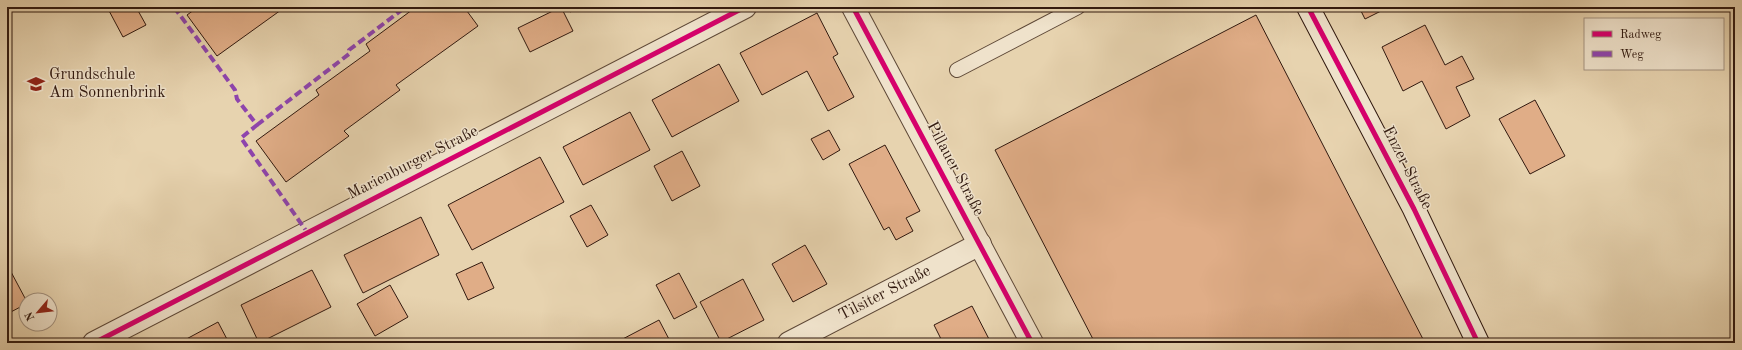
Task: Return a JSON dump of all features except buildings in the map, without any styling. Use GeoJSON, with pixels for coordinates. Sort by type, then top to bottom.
{"type":"FeatureCollection","features":[{"type":"Feature","properties":{"kind":"street","name":"Marienburger Straße"},"geometry":{"type":"LineString","coordinates":[[94,343],[745,7]]}},
{"type":"Feature","properties":{"kind":"street","name":"Pillauer Straße"},"geometry":{"type":"LineString","coordinates":[[853,7],[1032,343]]}},
{"type":"Feature","properties":{"kind":"street","name":"Enzer Straße"},"geometry":{"type":"LineString","coordinates":[[1308,7],[1414,209],[1478,343]]}},
{"type":"Feature","properties":{"kind":"street","name":"Tilsiter Straße"},"geometry":{"type":"LineString","coordinates":[[790,343],[980,244]]}},
{"type":"Feature","properties":{"kind":"lane"},"geometry":{"type":"LineString","coordinates":[[957,70],[1078,7]]}},
{"type":"Feature","properties":{"kind":"marked path"},"geometry":{"type":"LineString","coordinates":[[174,7],[235,90],[237,99],[257,125],[241,138],[307,232]]}},
{"type":"Feature","properties":{"kind":"marked path"},"geometry":{"type":"LineString","coordinates":[[257,125],[349,54],[349,50],[403,9]]}},
{"type":"Feature","properties":{"kind":"cycle path"},"geometry":{"type":"LineString","coordinates":[[94,343],[745,7]]}},
{"type":"Feature","properties":{"kind":"cycle path"},"geometry":{"type":"LineString","coordinates":[[853,7],[1032,343]]}},
{"type":"Feature","properties":{"kind":"cycle path"},"geometry":{"type":"LineString","coordinates":[[1308,7],[1414,209],[1478,343]]}},
{"type":"Feature","properties":{"kind":"place","name":"Grundschule Am Sonnenbrink"},"geometry":{"type":"Point","coordinates":[36,84]}}]}
